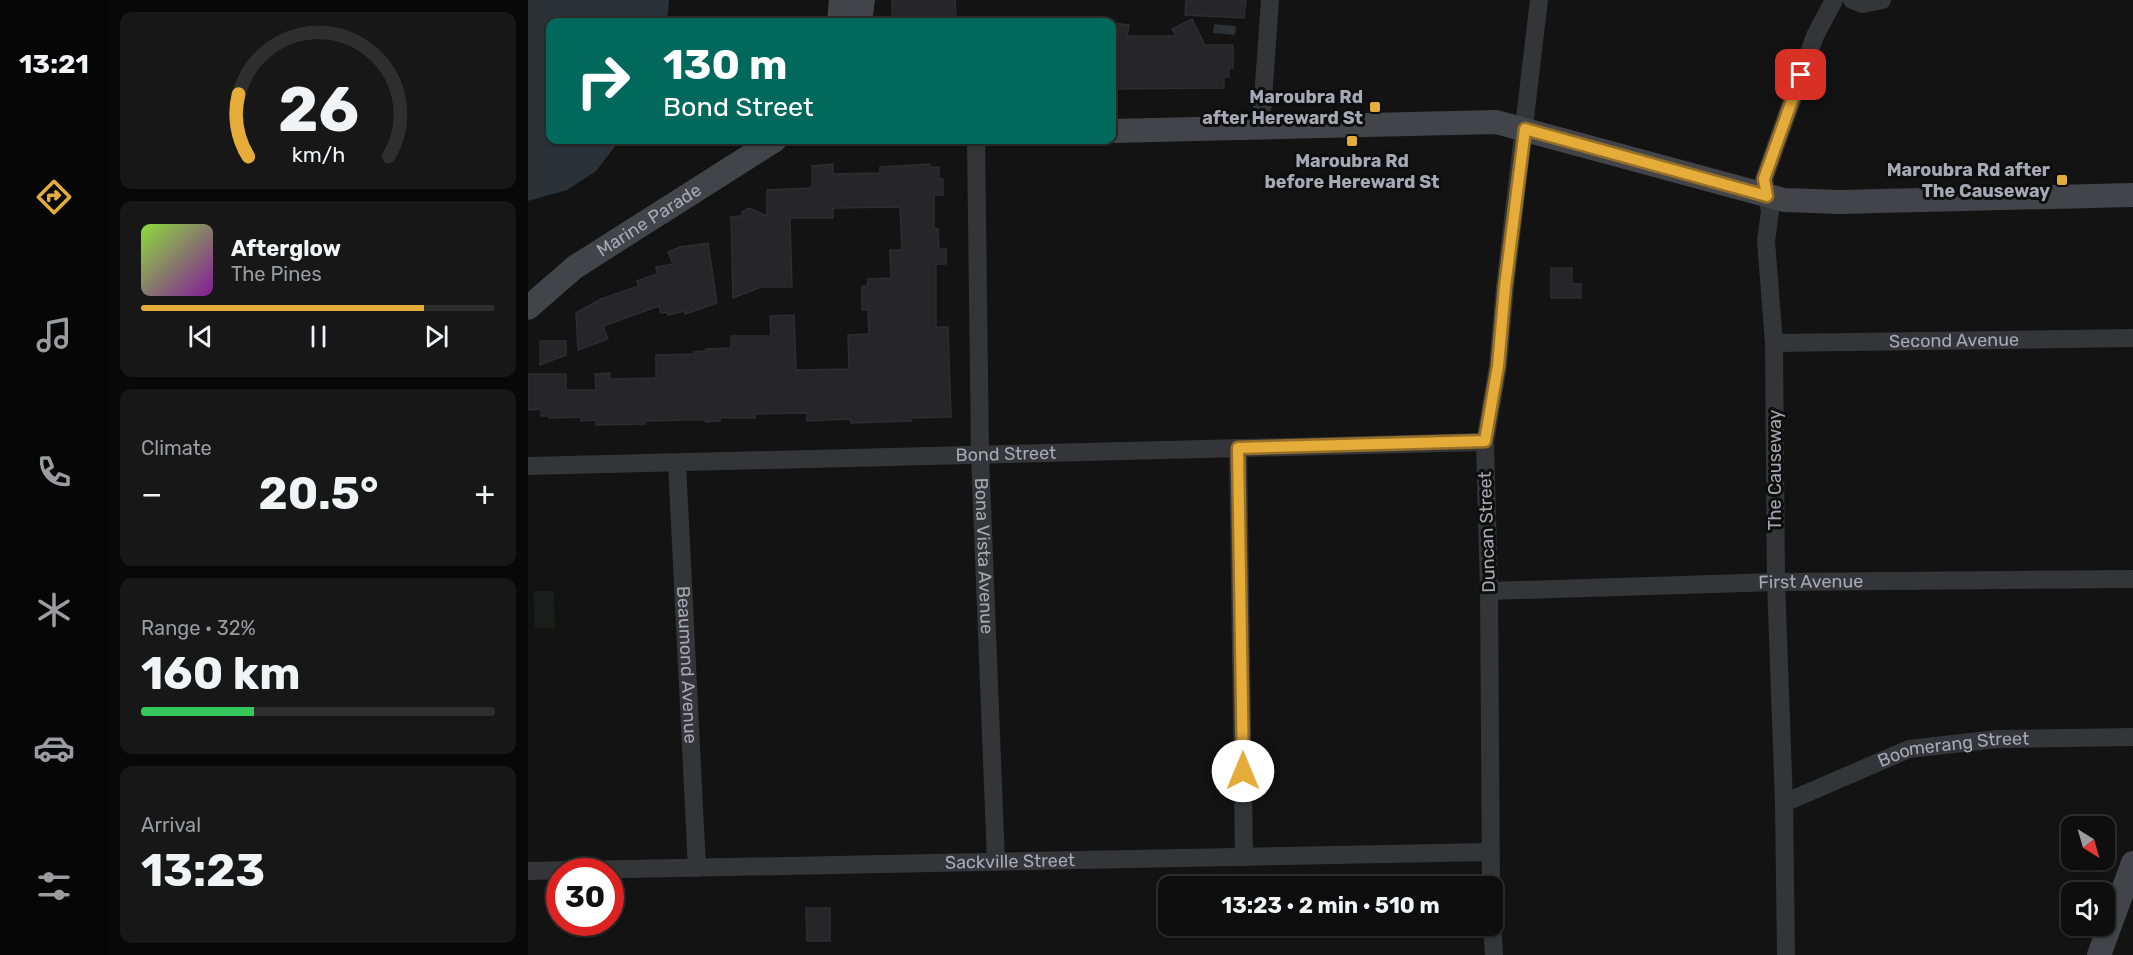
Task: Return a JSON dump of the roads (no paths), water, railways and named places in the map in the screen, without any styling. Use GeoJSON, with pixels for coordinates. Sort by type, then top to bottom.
{"type":"FeatureCollection","features":[{"type":"Feature","properties":{"kind":"street"},"geometry":{"type":"LineString","coordinates":[[839,18],[841,0]]}},
{"type":"Feature","properties":{"kind":"street"},"geometry":{"type":"LineString","coordinates":[[861,18],[863,0]]}},
{"type":"Feature","properties":{"kind":"street"},"geometry":{"type":"LineString","coordinates":[[1261,127],[1270,0]]}},
{"type":"Feature","properties":{"kind":"street","name":"Duncan Street"},"geometry":{"type":"LineString","coordinates":[[1491,876],[1489,591],[1485,441],[1498,366],[1505,287],[1539,0]]}},
{"type":"Feature","properties":{"kind":"street","name":"The Causeway"},"geometry":{"type":"LineString","coordinates":[[1786,955],[1784,803],[1776,582],[1774,343],[1766,241],[1770,212],[1764,179],[1815,36],[1834,0]]}},
{"type":"Feature","properties":{"kind":"street"},"geometry":{"type":"LineString","coordinates":[[1852,0],[1863,4],[1882,0]]}},
{"type":"Feature","properties":{"kind":"street"},"geometry":{"type":"LineString","coordinates":[[1116,131],[1496,122],[1784,200],[1839,202],[2133,195]]}},
{"type":"Feature","properties":{"kind":"street","name":"Marine Parade"},"geometry":{"type":"LineString","coordinates":[[528,308],[575,267],[769,144]]}},
{"type":"Feature","properties":{"kind":"street","name":"Bona Vista Avenue"},"geometry":{"type":"LineString","coordinates":[[976,144],[980,455],[996,862]]}},
{"type":"Feature","properties":{"kind":"street","name":"Second Avenue"},"geometry":{"type":"LineString","coordinates":[[1774,343],[2133,338]]}},
{"type":"Feature","properties":{"kind":"street","name":"Bond Street"},"geometry":{"type":"LineString","coordinates":[[528,466],[1485,441]]}},
{"type":"Feature","properties":{"kind":"street"},"geometry":{"type":"LineString","coordinates":[[1238,448],[1244,857]]}},
{"type":"Feature","properties":{"kind":"street","name":"Beaumond Avenue"},"geometry":{"type":"LineString","coordinates":[[677,463],[698,868]]}},
{"type":"Feature","properties":{"kind":"street","name":"First Avenue"},"geometry":{"type":"LineString","coordinates":[[1489,591],[1776,582],[2133,579]]}},
{"type":"Feature","properties":{"kind":"street","name":"Boomerang Street"},"geometry":{"type":"LineString","coordinates":[[1784,803],[1909,749],[1997,739],[2133,737]]}},
{"type":"Feature","properties":{"kind":"street","name":"Sackville Street"},"geometry":{"type":"LineString","coordinates":[[528,871],[1490,852]]}},
{"type":"Feature","properties":{"kind":"street"},"geometry":{"type":"LineString","coordinates":[[2099,955],[2103,938],[2133,863]]}},
{"type":"Feature","properties":{"kind":"street"},"geometry":{"type":"LineString","coordinates":[[1493,936],[1494,955]]}},
{"type":"Feature","properties":{"kind":"place","name":"Maroubra Rd after Hereward St"},"geometry":{"type":"Point","coordinates":[1375,107]}},
{"type":"Feature","properties":{"kind":"place","name":"Maroubra Rd before Hereward St"},"geometry":{"type":"Point","coordinates":[1352,141]}},
{"type":"Feature","properties":{"kind":"place","name":"Maroubra Rd after The Causeway"},"geometry":{"type":"Point","coordinates":[2062,180]}}]}
